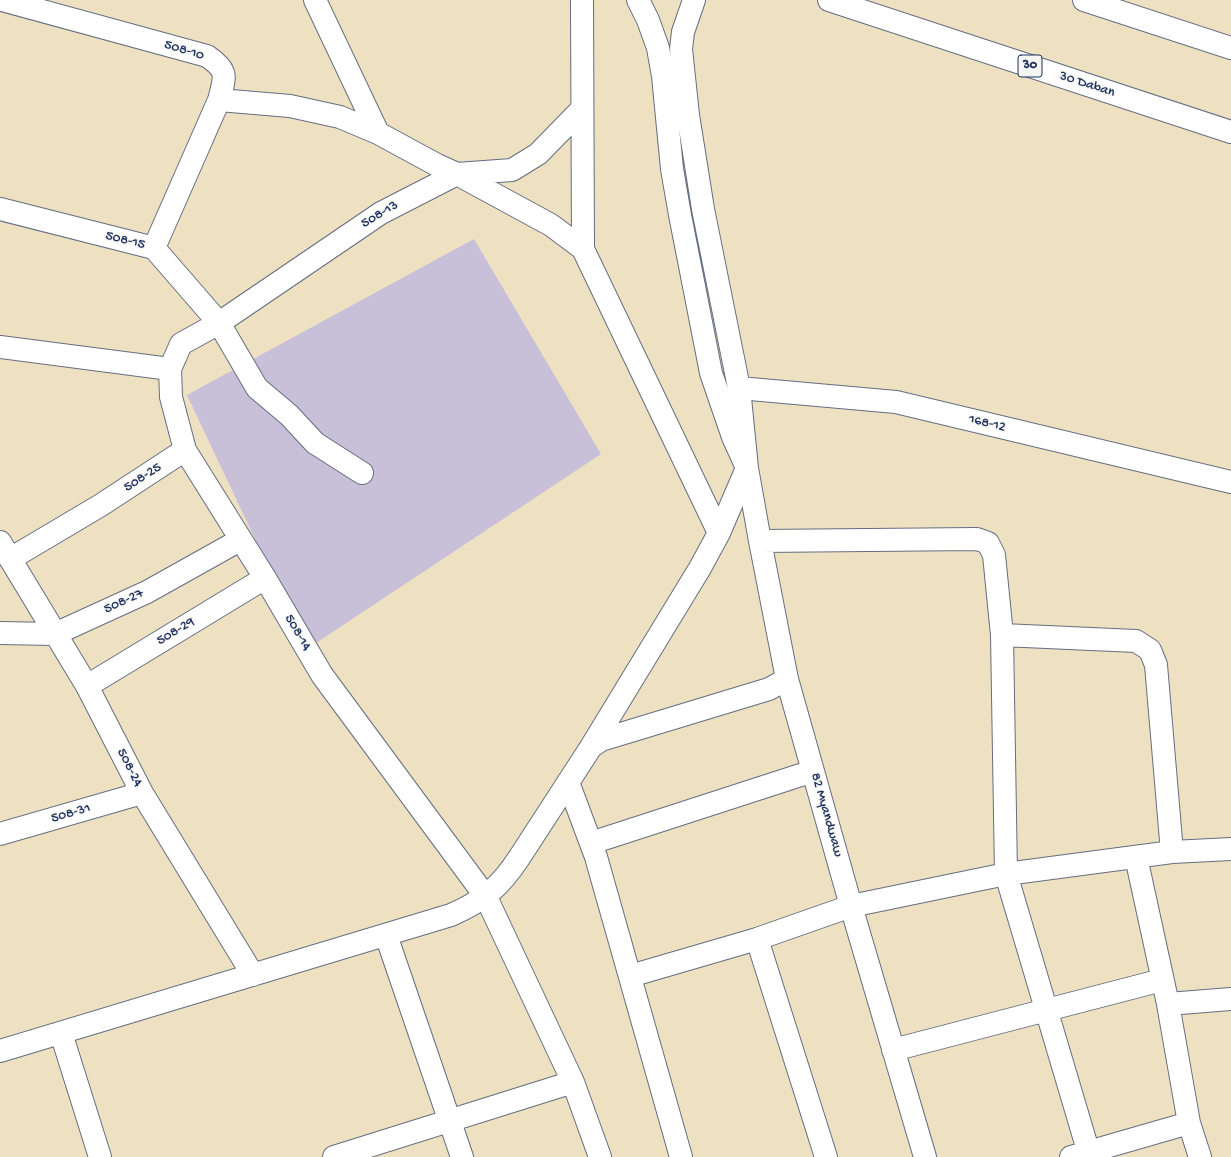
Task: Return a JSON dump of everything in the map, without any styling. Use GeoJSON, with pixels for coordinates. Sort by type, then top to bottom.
{"type":"FeatureCollection","features":[{"type":"Feature","properties":{"kind":"street","name":"508-10"},"geometry":{"type":"LineString","coordinates":[[2,0],[207,56],[219,64],[225,77],[219,100],[154,248]]}},
{"type":"Feature","properties":{"kind":"street"},"geometry":{"type":"LineString","coordinates":[[315,0],[378,133]]}},
{"type":"Feature","properties":{"kind":"street"},"geometry":{"type":"LineString","coordinates":[[582,0],[583,249],[719,533]]}},
{"type":"Feature","properties":{"kind":"street"},"geometry":{"type":"LineString","coordinates":[[638,0],[648,20],[659,55],[663,76],[672,169],[711,373],[733,437],[747,468]]}},
{"type":"Feature","properties":{"kind":"street"},"geometry":{"type":"LineString","coordinates":[[0,1051],[451,915],[470,907],[486,897],[510,872],[591,747],[700,568],[719,533],[747,468],[739,388],[703,209],[688,115],[682,50],[683,32],[694,0]]}},
{"type":"Feature","properties":{"kind":"street","name":"30 Daban"},"geometry":{"type":"LineString","coordinates":[[829,0],[1231,132]]}},
{"type":"Feature","properties":{"kind":"street"},"geometry":{"type":"LineString","coordinates":[[1084,0],[1231,48]]}},
{"type":"Feature","properties":{"kind":"street"},"geometry":{"type":"LineString","coordinates":[[219,100],[290,106],[340,117],[378,133],[437,165],[457,174],[550,225],[583,249]]}},
{"type":"Feature","properties":{"kind":"street","name":"508-13"},"geometry":{"type":"LineString","coordinates":[[181,344],[219,323],[381,212],[457,174],[512,170],[538,154],[582,109]]}},
{"type":"Feature","properties":{"kind":"street","name":"508-15"},"geometry":{"type":"LineString","coordinates":[[0,209],[154,248],[219,323],[258,388],[289,415],[315,443],[362,473]]}},
{"type":"Feature","properties":{"kind":"street","name":"508-14"},"geometry":{"type":"LineString","coordinates":[[181,344],[170,369],[171,397],[185,450],[265,578],[322,675],[486,897],[573,1082],[600,1157]]}},
{"type":"Feature","properties":{"kind":"street"},"geometry":{"type":"LineString","coordinates":[[0,346],[170,369]]}},
{"type":"Feature","properties":{"kind":"street","name":"168-12"},"geometry":{"type":"LineString","coordinates":[[739,388],[896,402],[1231,482]]}},
{"type":"Feature","properties":{"kind":"street","name":"508-25"},"geometry":{"type":"LineString","coordinates":[[5,551],[101,505],[185,450]]}},
{"type":"Feature","properties":{"kind":"street","name":"82 Myandwaw"},"geometry":{"type":"LineString","coordinates":[[747,468],[787,679],[851,906],[925,1157]]}},
{"type":"Feature","properties":{"kind":"street"},"geometry":{"type":"LineString","coordinates":[[760,541],[977,539],[988,543],[994,555],[1002,635],[1006,874],[1046,1010],[1083,1155],[1189,1123]]}},
{"type":"Feature","properties":{"kind":"street","name":"508-27"},"geometry":{"type":"LineString","coordinates":[[1,630],[55,634],[147,592],[240,540]]}},
{"type":"Feature","properties":{"kind":"street","name":"508-24"},"geometry":{"type":"LineString","coordinates":[[5,551],[87,686],[142,793],[253,975]]}},
{"type":"Feature","properties":{"kind":"street","name":"508-29"},"geometry":{"type":"LineString","coordinates":[[87,686],[265,578]]}},
{"type":"Feature","properties":{"kind":"street"},"geometry":{"type":"LineString","coordinates":[[1002,635],[1136,641],[1150,650],[1156,666],[1172,852]]}},
{"type":"Feature","properties":{"kind":"street"},"geometry":{"type":"LineString","coordinates":[[591,747],[601,740],[769,690],[787,679]]}},
{"type":"Feature","properties":{"kind":"street"},"geometry":{"type":"LineString","coordinates":[[591,843],[813,771]]}},
{"type":"Feature","properties":{"kind":"street"},"geometry":{"type":"LineString","coordinates":[[568,782],[591,843],[681,1157]]}},
{"type":"Feature","properties":{"kind":"street","name":"508-31"},"geometry":{"type":"LineString","coordinates":[[0,834],[142,793]]}},
{"type":"Feature","properties":{"kind":"street"},"geometry":{"type":"LineString","coordinates":[[630,976],[757,939],[851,906],[1006,874],[1172,852],[1231,849]]}},
{"type":"Feature","properties":{"kind":"street"},"geometry":{"type":"LineString","coordinates":[[1136,857],[1168,1004],[1189,1123],[1200,1157]]}},
{"type":"Feature","properties":{"kind":"street"},"geometry":{"type":"LineString","coordinates":[[386,934],[462,1157]]}},
{"type":"Feature","properties":{"kind":"street"},"geometry":{"type":"LineString","coordinates":[[757,939],[826,1157]]}},
{"type":"Feature","properties":{"kind":"street"},"geometry":{"type":"LineString","coordinates":[[893,1050],[1162,980]]}},
{"type":"Feature","properties":{"kind":"street"},"geometry":{"type":"LineString","coordinates":[[1168,1004],[1231,999]]}},
{"type":"Feature","properties":{"kind":"street"},"geometry":{"type":"LineString","coordinates":[[61,1033],[100,1157]]}},
{"type":"Feature","properties":{"kind":"street"},"geometry":{"type":"LineString","coordinates":[[334,1157],[451,1122],[573,1082]]}},
{"type":"Feature","properties":{"kind":"shaded area"},"geometry":{"type":"Polygon","coordinates":[[[474,239],[601,454],[307,649],[187,395],[474,239]]]}}]}
